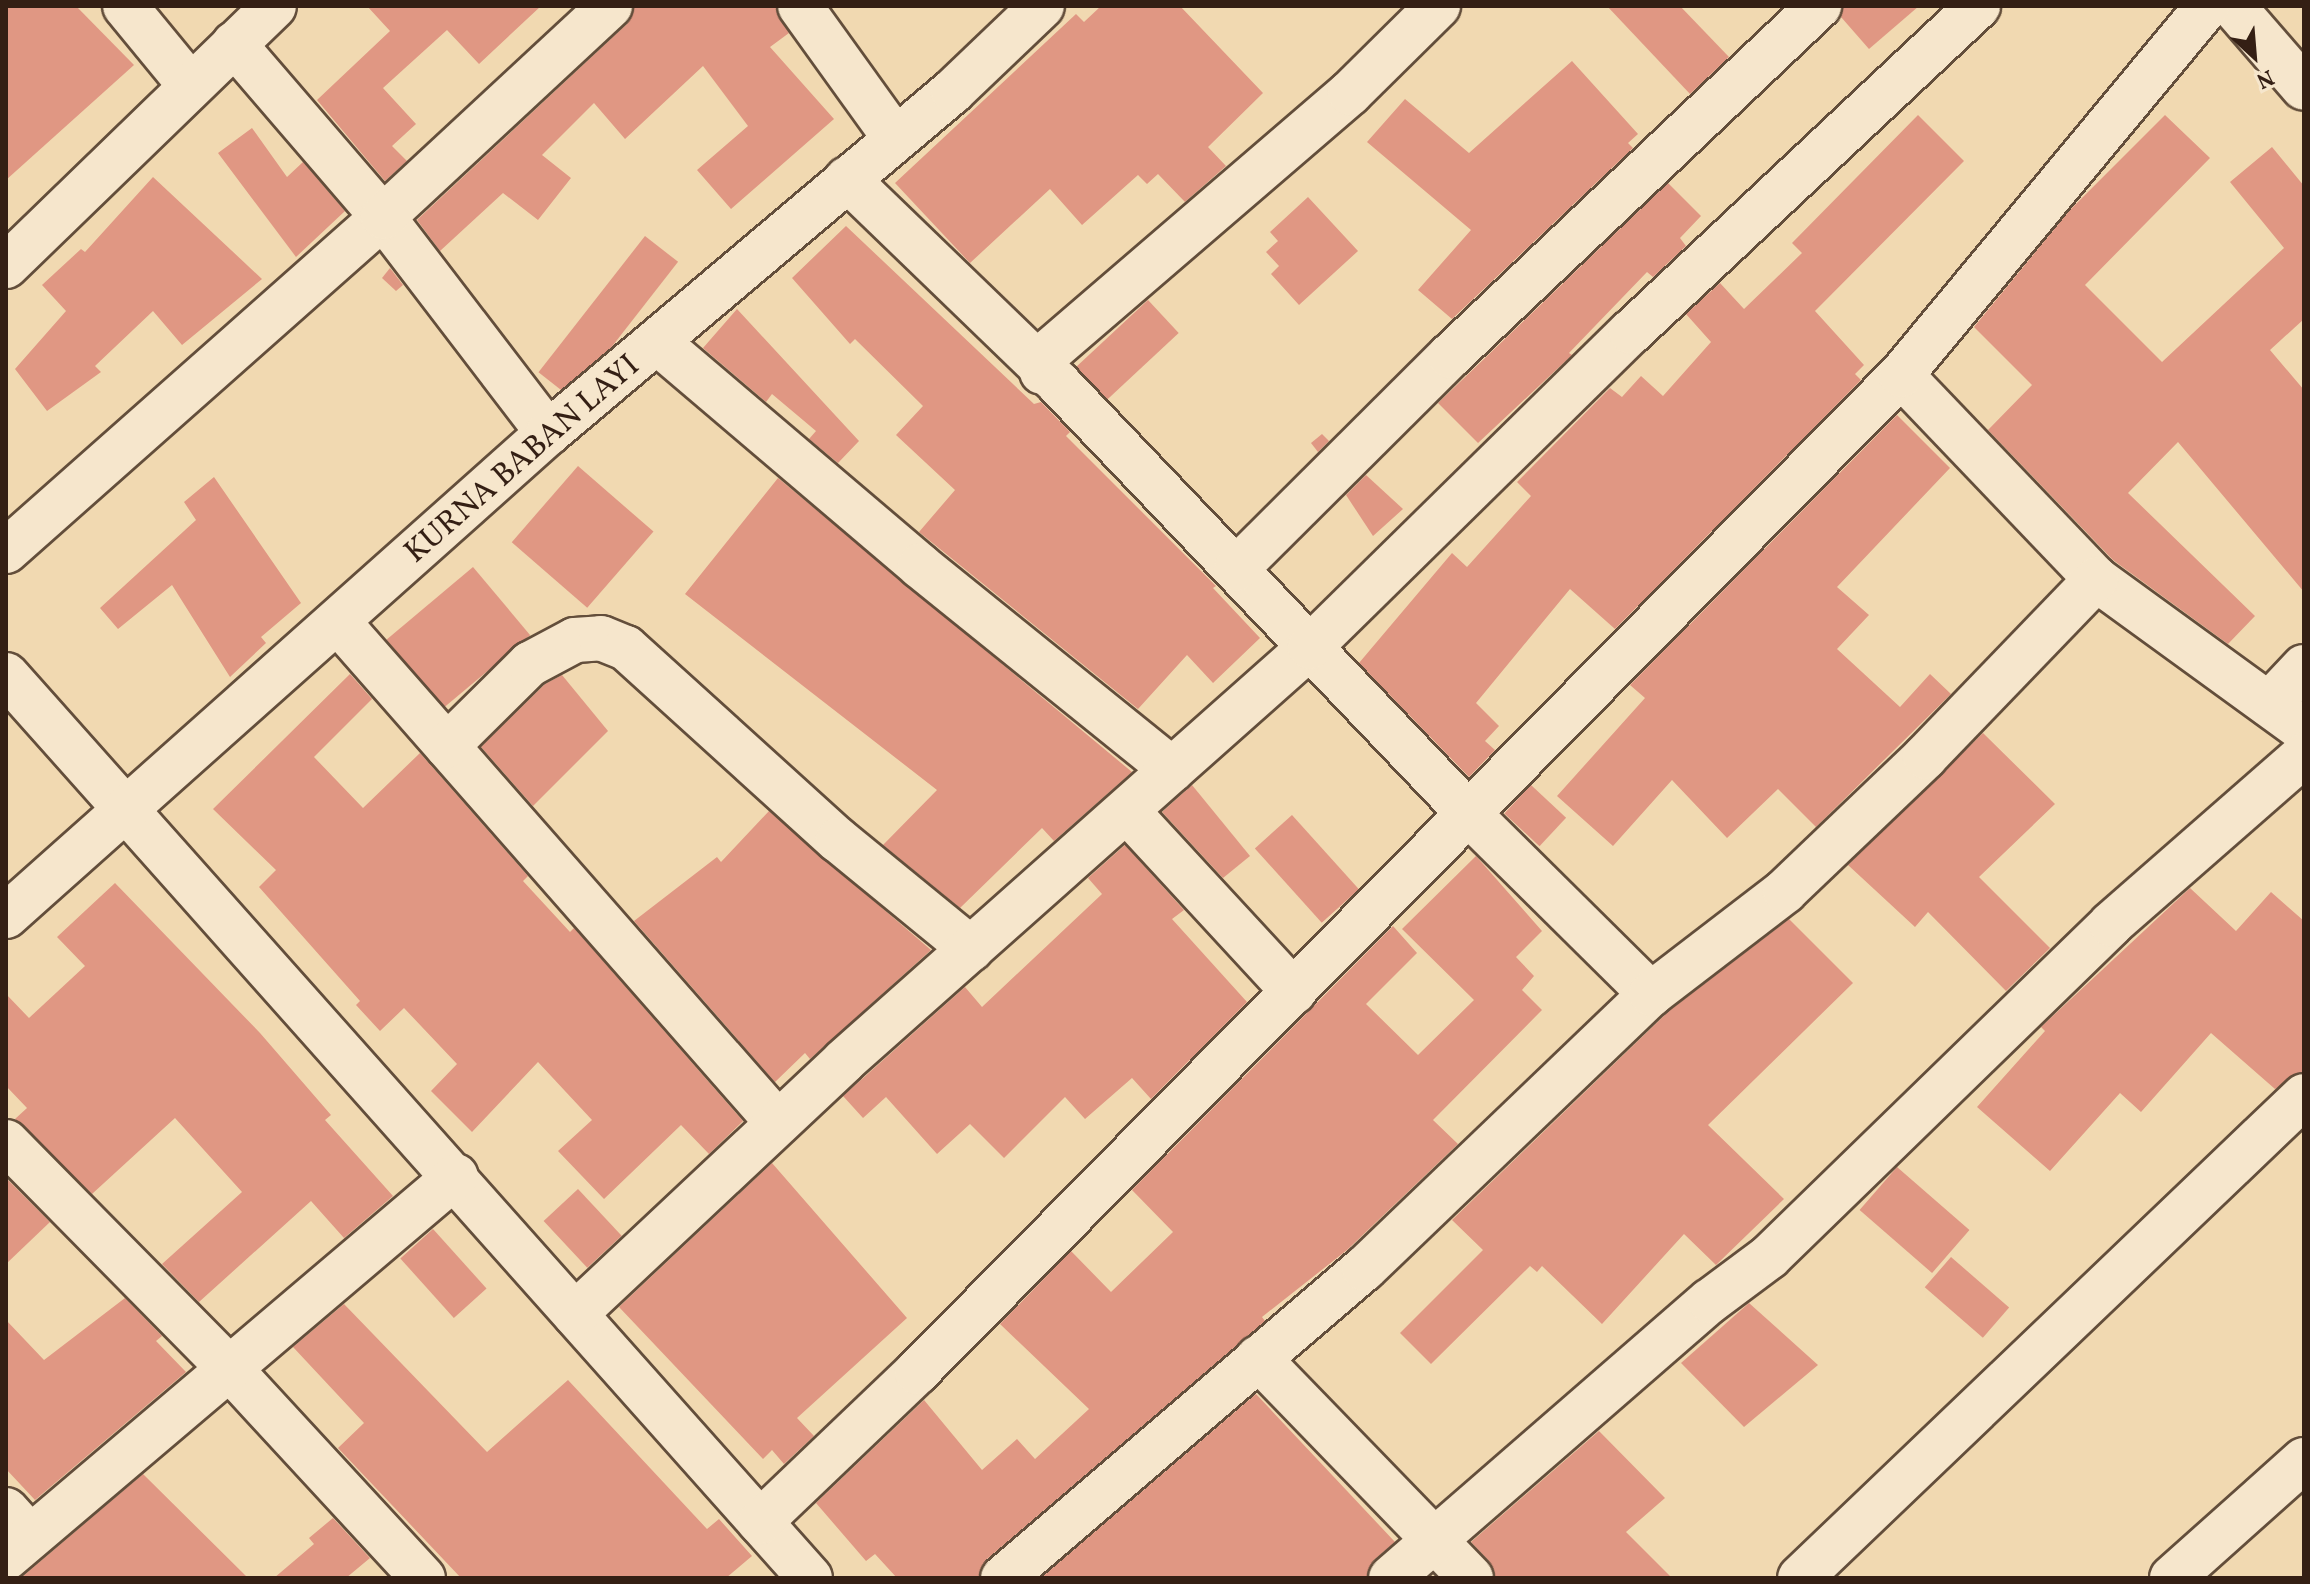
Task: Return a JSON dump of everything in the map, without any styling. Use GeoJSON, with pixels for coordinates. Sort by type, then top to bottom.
{"type":"FeatureCollection","features":[{"type":"Feature","properties":{"kind":"street"},"geometry":{"type":"LineString","coordinates":[[125,6],[190,85]]}},
{"type":"Feature","properties":{"kind":"street"},"geometry":{"type":"LineString","coordinates":[[6,266],[274,6]]}},
{"type":"Feature","properties":{"kind":"street"},"geometry":{"type":"LineString","coordinates":[[6,551],[383,217],[610,6]]}},
{"type":"Feature","properties":{"kind":"street"},"geometry":{"type":"LineString","coordinates":[[800,6],[895,138]]}},
{"type":"Feature","properties":{"kind":"street","name":"KURNA BABAN LAYI"},"geometry":{"type":"LineString","coordinates":[[6,916],[339,623],[548,433],[895,138],[1042,6]]}},
{"type":"Feature","properties":{"kind":"street"},"geometry":{"type":"LineString","coordinates":[[1042,372],[1050,351],[1350,93],[1438,6]]}},
{"type":"Feature","properties":{"kind":"street"},"geometry":{"type":"LineString","coordinates":[[575,1314],[778,1123],[1310,647],[1631,332],[1978,6]]}},
{"type":"Feature","properties":{"kind":"street"},"geometry":{"type":"LineString","coordinates":[[760,1522],[1294,992],[1901,375],[2207,6]]}},
{"type":"Feature","properties":{"kind":"street"},"geometry":{"type":"LineString","coordinates":[[2233,6],[2304,88]]}},
{"type":"Feature","properties":{"kind":"street"},"geometry":{"type":"LineString","coordinates":[[1236,569],[1450,356],[1813,8]]}},
{"type":"Feature","properties":{"kind":"street"},"geometry":{"type":"LineString","coordinates":[[234,44],[383,217],[548,433]]}},
{"type":"Feature","properties":{"kind":"street"},"geometry":{"type":"LineString","coordinates":[[847,179],[1042,372],[1236,569],[1469,814],[1651,994]]}},
{"type":"Feature","properties":{"kind":"street"},"geometry":{"type":"LineString","coordinates":[[657,342],[920,566],[1172,769]]}},
{"type":"Feature","properties":{"kind":"street"},"geometry":{"type":"LineString","coordinates":[[1901,375],[2096,579],[2304,730]]}},
{"type":"Feature","properties":{"kind":"street"},"geometry":{"type":"LineString","coordinates":[[1003,1578],[1364,1269],[1651,994],[1785,891],[1925,757],[2096,579]]}},
{"type":"Feature","properties":{"kind":"street"},"geometry":{"type":"LineString","coordinates":[[339,623],[778,1123]]}},
{"type":"Feature","properties":{"kind":"street"},"geometry":{"type":"LineString","coordinates":[[447,746],[530,664],[575,640],[601,638],[626,648],[838,840],[971,949]]}},
{"type":"Feature","properties":{"kind":"street"},"geometry":{"type":"LineString","coordinates":[[2269,704],[2304,667]]}},
{"type":"Feature","properties":{"kind":"street"},"geometry":{"type":"LineString","coordinates":[[6,675],[456,1176],[810,1578]]}},
{"type":"Feature","properties":{"kind":"street"},"geometry":{"type":"LineString","coordinates":[[1391,1578],[1769,1257],[2111,924],[2304,755]]}},
{"type":"Feature","properties":{"kind":"street"},"geometry":{"type":"LineString","coordinates":[[1127,811],[1294,992]]}},
{"type":"Feature","properties":{"kind":"street"},"geometry":{"type":"LineString","coordinates":[[1800,1578],[2304,1096]]}},
{"type":"Feature","properties":{"kind":"street"},"geometry":{"type":"LineString","coordinates":[[6,1142],[229,1368],[401,1571]]}},
{"type":"Feature","properties":{"kind":"street"},"geometry":{"type":"LineString","coordinates":[[14,1535],[229,1368],[456,1176]]}},
{"type":"Feature","properties":{"kind":"street"},"geometry":{"type":"LineString","coordinates":[[1258,1358],[1431,1541],[1471,1578]]}},
{"type":"Feature","properties":{"kind":"street"},"geometry":{"type":"LineString","coordinates":[[2172,1578],[2304,1460]]}},
{"type":"Feature","properties":{"kind":"building"},"geometry":{"type":"Polygon","coordinates":[[[6,6],[76,6],[134,65],[6,180],[6,6]]]}},
{"type":"Feature","properties":{"kind":"building"},"geometry":{"type":"Polygon","coordinates":[[[367,6],[541,6],[479,64],[447,30],[383,88],[416,124],[392,146],[407,161],[385,181],[317,100],[390,31],[367,6]]]}},
{"type":"Feature","properties":{"kind":"building"},"geometry":{"type":"Polygon","coordinates":[[[634,6],[775,6],[789,33],[770,47],[834,119],[731,209],[697,170],[748,126],[703,66],[625,139],[594,103],[542,155],[571,178],[538,220],[503,193],[440,251],[417,220],[627,24],[634,6]]]}},
{"type":"Feature","properties":{"kind":"building"},"geometry":{"type":"Polygon","coordinates":[[[1101,6],[1180,6],[1263,93],[1208,147],[1226,166],[1185,202],[1158,174],[1147,184],[1138,175],[1082,225],[1050,189],[970,263],[895,183],[1076,14],[1084,22],[1101,6]]]}},
{"type":"Feature","properties":{"kind":"building"},"geometry":{"type":"Polygon","coordinates":[[[1607,6],[1680,6],[1729,57],[1690,94],[1607,6]]]}},
{"type":"Feature","properties":{"kind":"building"},"geometry":{"type":"Polygon","coordinates":[[[1843,6],[1919,6],[1869,49],[1841,17],[1843,6]]]}},
{"type":"Feature","properties":{"kind":"building"},"geometry":{"type":"Polygon","coordinates":[[[1572,61],[1638,134],[1628,143],[1633,148],[1452,319],[1418,290],[1471,230],[1367,142],[1405,99],[1469,153],[1572,61]]]}},
{"type":"Feature","properties":{"kind":"building"},"geometry":{"type":"Polygon","coordinates":[[[1918,115],[1964,161],[1815,311],[1864,365],[1855,374],[1861,380],[1615,629],[1570,589],[1476,703],[1499,726],[1485,741],[1495,750],[1469,777],[1359,663],[1452,553],[1467,567],[1531,496],[1517,482],[1610,388],[1622,397],[1641,376],[1663,396],[1711,342],[1686,314],[1720,283],[1744,309],[1802,253],[1792,243],[1918,115]]]}},
{"type":"Feature","properties":{"kind":"building"},"geometry":{"type":"Polygon","coordinates":[[[2165,115],[2210,158],[2085,285],[2162,362],[2284,248],[2230,182],[2272,147],[2304,186],[2304,319],[2270,350],[2304,390],[2304,592],[2178,442],[2128,493],[2255,616],[2228,644],[2113,560],[1988,430],[2032,385],[1974,327],[2070,210],[2165,115]]]}},
{"type":"Feature","properties":{"kind":"building"},"geometry":{"type":"Polygon","coordinates":[[[252,128],[287,177],[303,162],[345,211],[296,257],[218,153],[252,128]]]}},
{"type":"Feature","properties":{"kind":"building"},"geometry":{"type":"Polygon","coordinates":[[[153,177],[262,279],[182,345],[153,311],[95,366],[101,372],[47,411],[15,369],[66,311],[42,285],[81,249],[85,252],[153,177]]]}},
{"type":"Feature","properties":{"kind":"building"},"geometry":{"type":"Polygon","coordinates":[[[1668,183],[1701,216],[1680,238],[1686,246],[1653,277],[1647,272],[1569,353],[1572,355],[1478,443],[1438,403],[1668,183]]]}},
{"type":"Feature","properties":{"kind":"building"},"geometry":{"type":"Polygon","coordinates":[[[1308,197],[1358,251],[1299,305],[1271,274],[1279,266],[1266,252],[1278,241],[1270,232],[1308,197]]]}},
{"type":"Feature","properties":{"kind":"building"},"geometry":{"type":"Polygon","coordinates":[[[846,226],[1034,404],[1041,402],[1070,432],[1066,436],[1216,586],[1213,588],[1260,638],[1213,683],[1187,655],[1138,709],[919,532],[955,490],[896,435],[923,406],[855,339],[850,344],[792,278],[846,226]]]}},
{"type":"Feature","properties":{"kind":"building"},"geometry":{"type":"Polygon","coordinates":[[[645,236],[678,262],[572,398],[538,372],[645,236]]]}},
{"type":"Feature","properties":{"kind":"building"},"geometry":{"type":"Polygon","coordinates":[[[390,268],[403,285],[396,291],[382,278],[390,268]]]}},
{"type":"Feature","properties":{"kind":"building"},"geometry":{"type":"Polygon","coordinates":[[[1148,300],[1179,333],[1107,400],[1076,367],[1148,300]]]}},
{"type":"Feature","properties":{"kind":"building"},"geometry":{"type":"Polygon","coordinates":[[[737,309],[859,441],[838,463],[809,439],[816,431],[772,394],[766,402],[703,348],[737,309]]]}},
{"type":"Feature","properties":{"kind":"building"},"geometry":{"type":"Polygon","coordinates":[[[1897,415],[1950,468],[1837,587],[1869,615],[1837,649],[1900,707],[1930,674],[1951,694],[1816,827],[1778,789],[1727,838],[1672,780],[1613,846],[1557,796],[1645,698],[1630,685],[1897,415]]]}},
{"type":"Feature","properties":{"kind":"building"},"geometry":{"type":"Polygon","coordinates":[[[1322,434],[1329,441],[1318,452],[1311,443],[1322,434]]]}},
{"type":"Feature","properties":{"kind":"building"},"geometry":{"type":"Polygon","coordinates":[[[578,466],[653,532],[587,608],[512,542],[578,466]]]}},
{"type":"Feature","properties":{"kind":"building"},"geometry":{"type":"Polygon","coordinates":[[[1366,475],[1403,509],[1373,536],[1346,495],[1366,475]]]}},
{"type":"Feature","properties":{"kind":"building"},"geometry":{"type":"Polygon","coordinates":[[[214,477],[301,603],[261,637],[266,643],[230,677],[172,585],[118,629],[100,608],[196,520],[184,502],[214,477]]]}},
{"type":"Feature","properties":{"kind":"building"},"geometry":{"type":"Polygon","coordinates":[[[778,478],[1132,772],[1054,841],[1042,828],[960,908],[883,845],[937,790],[685,594],[778,478]]]}},
{"type":"Feature","properties":{"kind":"building"},"geometry":{"type":"Polygon","coordinates":[[[473,567],[530,635],[444,708],[386,640],[473,567]]]}},
{"type":"Feature","properties":{"kind":"building"},"geometry":{"type":"Polygon","coordinates":[[[350,674],[372,699],[314,757],[363,808],[420,753],[528,876],[523,881],[570,932],[574,928],[743,1121],[709,1154],[681,1125],[604,1199],[558,1151],[592,1120],[538,1062],[472,1132],[431,1091],[457,1064],[404,1008],[380,1031],[356,1005],[360,1001],[259,887],[276,870],[213,809],[350,674]]]}},
{"type":"Feature","properties":{"kind":"building"},"geometry":{"type":"Polygon","coordinates":[[[562,675],[608,731],[533,806],[481,747],[545,684],[562,675]]]}},
{"type":"Feature","properties":{"kind":"building"},"geometry":{"type":"Polygon","coordinates":[[[1983,733],[2055,804],[1979,877],[2050,948],[2006,991],[1928,912],[1915,927],[1848,865],[1983,733]]]}},
{"type":"Feature","properties":{"kind":"building"},"geometry":{"type":"Polygon","coordinates":[[[1192,785],[1250,856],[1223,878],[1162,812],[1192,785]]]}},
{"type":"Feature","properties":{"kind":"building"},"geometry":{"type":"Polygon","coordinates":[[[1531,785],[1566,818],[1540,846],[1504,814],[1531,785]]]}},
{"type":"Feature","properties":{"kind":"building"},"geometry":{"type":"Polygon","coordinates":[[[769,811],[931,950],[810,1059],[805,1053],[775,1082],[634,921],[717,857],[721,862],[769,811]]]}},
{"type":"Feature","properties":{"kind":"building"},"geometry":{"type":"Polygon","coordinates":[[[1292,815],[1359,889],[1322,923],[1255,848],[1292,815]]]}},
{"type":"Feature","properties":{"kind":"building"},"geometry":{"type":"Polygon","coordinates":[[[1125,845],[1184,910],[1172,919],[1247,1002],[1151,1099],[1132,1078],[1085,1119],[1065,1097],[1004,1158],[970,1124],[937,1154],[886,1097],[863,1118],[843,1096],[965,987],[982,1007],[1102,894],[1088,878],[1125,845]]]}},
{"type":"Feature","properties":{"kind":"building"},"geometry":{"type":"Polygon","coordinates":[[[1476,856],[1542,931],[1516,957],[1534,976],[1522,990],[1542,1010],[1433,1120],[1458,1144],[1347,1250],[1262,1317],[1265,1321],[987,1559],[979,1578],[897,1578],[875,1554],[866,1561],[816,1503],[924,1400],[982,1470],[1017,1439],[1035,1459],[1089,1409],[1000,1324],[1071,1251],[1111,1292],[1173,1232],[1132,1190],[1393,926],[1417,953],[1366,1004],[1418,1055],[1474,1000],[1402,929],[1476,856]]]}},
{"type":"Feature","properties":{"kind":"building"},"geometry":{"type":"Polygon","coordinates":[[[115,883],[260,1033],[331,1115],[325,1120],[393,1196],[344,1238],[311,1201],[199,1302],[162,1264],[242,1192],[175,1118],[92,1194],[15,1119],[27,1108],[6,1086],[6,994],[29,1018],[85,966],[57,937],[115,883]]]}},
{"type":"Feature","properties":{"kind":"building"},"geometry":{"type":"Polygon","coordinates":[[[2190,888],[2236,931],[2271,892],[2304,921],[2304,1072],[2275,1089],[2211,1033],[2141,1112],[2120,1093],[2050,1171],[1977,1107],[2045,1031],[2041,1027],[2190,888]]]}},
{"type":"Feature","properties":{"kind":"building"},"geometry":{"type":"Polygon","coordinates":[[[1789,919],[1853,983],[1708,1125],[1784,1199],[1716,1265],[1684,1234],[1602,1324],[1542,1266],[1537,1272],[1530,1266],[1431,1364],[1400,1333],[1483,1250],[1452,1220],[1669,1011],[1789,919]]]}},
{"type":"Feature","properties":{"kind":"building"},"geometry":{"type":"Polygon","coordinates":[[[772,1163],[907,1318],[797,1418],[814,1436],[784,1464],[772,1450],[763,1459],[619,1307],[772,1163]]]}},
{"type":"Feature","properties":{"kind":"building"},"geometry":{"type":"Polygon","coordinates":[[[1897,1167],[1969,1230],[1932,1273],[1860,1210],[1897,1167]]]}},
{"type":"Feature","properties":{"kind":"building"},"geometry":{"type":"Polygon","coordinates":[[[6,1178],[50,1222],[6,1264],[6,1178]]]}},
{"type":"Feature","properties":{"kind":"building"},"geometry":{"type":"Polygon","coordinates":[[[578,1189],[622,1236],[587,1268],[544,1221],[578,1189]]]}},
{"type":"Feature","properties":{"kind":"building"},"geometry":{"type":"Polygon","coordinates":[[[433,1229],[487,1288],[454,1318],[400,1258],[433,1229]]]}},
{"type":"Feature","properties":{"kind":"building"},"geometry":{"type":"Polygon","coordinates":[[[1951,1257],[2009,1308],[1983,1338],[1925,1287],[1951,1257]]]}},
{"type":"Feature","properties":{"kind":"building"},"geometry":{"type":"Polygon","coordinates":[[[125,1298],[162,1336],[156,1341],[186,1372],[35,1500],[6,1469],[6,1320],[44,1360],[125,1298]]]}},
{"type":"Feature","properties":{"kind":"building"},"geometry":{"type":"Polygon","coordinates":[[[1749,1303],[1818,1365],[1744,1427],[1681,1363],[1749,1303]]]}},
{"type":"Feature","properties":{"kind":"building"},"geometry":{"type":"Polygon","coordinates":[[[344,1304],[487,1452],[568,1380],[707,1529],[719,1519],[752,1556],[726,1578],[461,1578],[338,1448],[364,1423],[293,1347],[344,1304]]]}},
{"type":"Feature","properties":{"kind":"building"},"geometry":{"type":"Polygon","coordinates":[[[1256,1394],[1395,1542],[1374,1560],[1367,1578],[1041,1578],[1256,1394]]]}},
{"type":"Feature","properties":{"kind":"building"},"geometry":{"type":"Polygon","coordinates":[[[1599,1431],[1665,1498],[1626,1532],[1672,1578],[1495,1578],[1489,1561],[1471,1542],[1599,1431]]]}},
{"type":"Feature","properties":{"kind":"building"},"geometry":{"type":"Polygon","coordinates":[[[143,1474],[248,1578],[20,1578],[22,1577],[143,1474]]]}},
{"type":"Feature","properties":{"kind":"building"},"geometry":{"type":"Polygon","coordinates":[[[333,1518],[370,1558],[346,1578],[274,1578],[314,1544],[309,1538],[333,1518]]]}}]}
